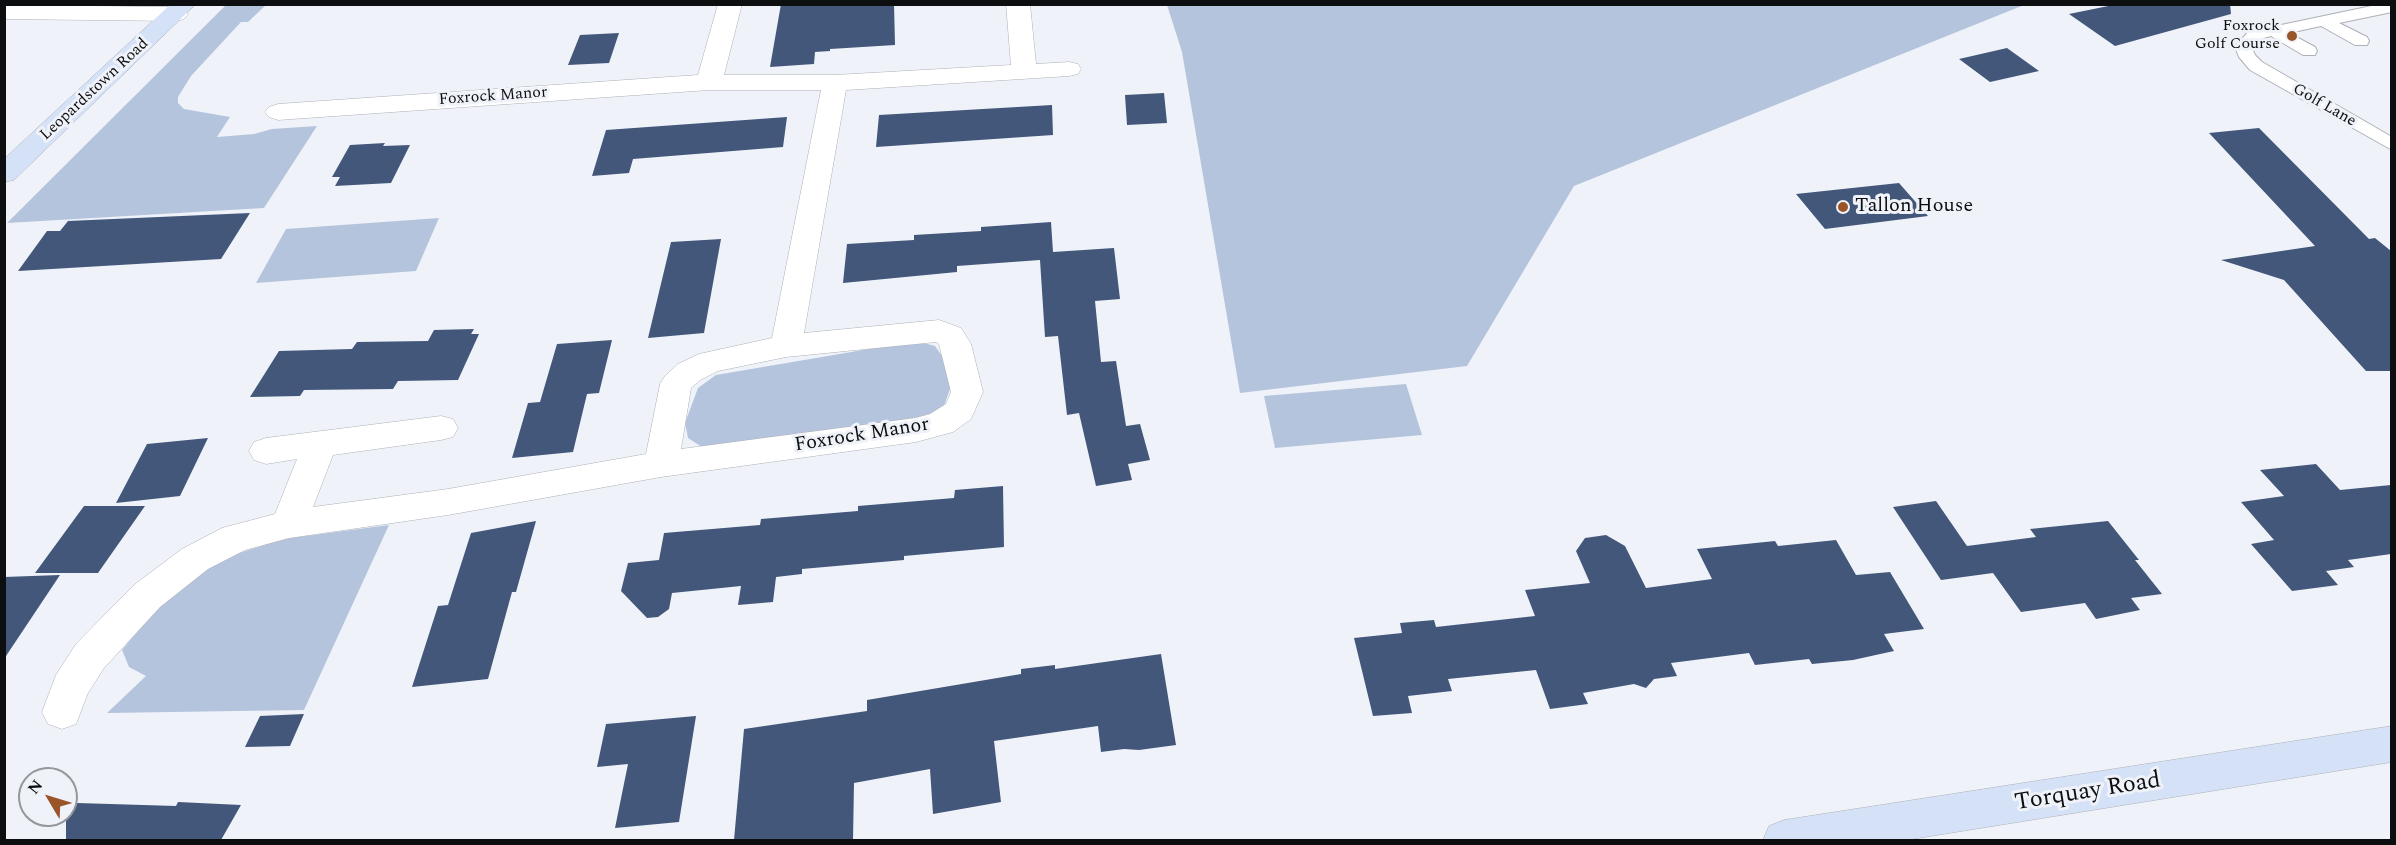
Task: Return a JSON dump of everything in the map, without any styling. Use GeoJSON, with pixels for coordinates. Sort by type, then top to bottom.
{"type":"FeatureCollection","features":[{"type":"Feature","properties":{"kind":"street"},"geometry":{"type":"LineString","coordinates":[[709,82],[730,4]]}},
{"type":"Feature","properties":{"kind":"street"},"geometry":{"type":"LineString","coordinates":[[1017,4],[1024,72]]}},
{"type":"Feature","properties":{"kind":"street"},"geometry":{"type":"LineString","coordinates":[[4,12],[181,9]]}},
{"type":"Feature","properties":{"kind":"street","name":"Leopardstown Road"},"geometry":{"type":"LineString","coordinates":[[4,174],[181,9]]}},
{"type":"Feature","properties":{"kind":"street","name":"Foxrock Manor"},"geometry":{"type":"LineString","coordinates":[[278,112],[709,82],[836,83],[1069,69]]}},
{"type":"Feature","properties":{"kind":"street"},"geometry":{"type":"LineString","coordinates":[[786,346],[836,83]]}},
{"type":"Feature","properties":{"kind":"street","name":"Foxrock Manor"},"geometry":{"type":"LineString","coordinates":[[62,712],[70,687],[90,656],[147,596],[195,559],[235,538],[289,524],[448,502],[661,464],[916,430],[941,423],[959,411],[967,392],[955,344],[950,336],[939,331],[786,346],[710,362],[689,372],[676,384],[661,464]]}},
{"type":"Feature","properties":{"kind":"street"},"geometry":{"type":"LineString","coordinates":[[266,451],[441,428]]}},
{"type":"Feature","properties":{"kind":"street"},"geometry":{"type":"LineString","coordinates":[[289,524],[320,444]]}},
{"type":"Feature","properties":{"kind":"street","name":"Torquay Road"},"geometry":{"type":"LineString","coordinates":[[1784,840],[2391,744]]}},
{"type":"Feature","properties":{"kind":"lane"},"geometry":{"type":"LineString","coordinates":[[2274,31],[2391,6]]}},
{"type":"Feature","properties":{"kind":"lane"},"geometry":{"type":"LineString","coordinates":[[2373,10],[2391,20]]}},
{"type":"Feature","properties":{"kind":"lane"},"geometry":{"type":"LineString","coordinates":[[2323,21],[2361,41]]}},
{"type":"Feature","properties":{"kind":"lane"},"geometry":{"type":"LineString","coordinates":[[2274,31],[2309,51]]}},
{"type":"Feature","properties":{"kind":"lane","name":"Golf Lane"},"geometry":{"type":"LineString","coordinates":[[2274,31],[2254,35],[2242,46],[2247,57],[2256,66],[2391,145]]}},
{"type":"Feature","properties":{"kind":"shaded area"},"geometry":{"type":"Polygon","coordinates":[[[227,4],[266,5],[248,22],[241,22],[191,76],[178,97],[178,103],[184,109],[230,117],[217,137],[254,134],[272,129],[317,126],[264,208],[7,223],[227,4]]]}},
{"type":"Feature","properties":{"kind":"shaded area"},"geometry":{"type":"Polygon","coordinates":[[[1167,4],[2024,5],[1574,186],[1467,366],[1240,393],[1182,52],[1167,4]]]}},
{"type":"Feature","properties":{"kind":"shaded area"},"geometry":{"type":"Polygon","coordinates":[[[439,218],[416,271],[256,283],[286,229],[439,218]]]}},
{"type":"Feature","properties":{"kind":"shaded area"},"geometry":{"type":"Polygon","coordinates":[[[916,341],[935,346],[947,363],[951,386],[944,406],[930,415],[803,437],[702,447],[688,438],[685,423],[698,388],[716,375],[916,341]]]}},
{"type":"Feature","properties":{"kind":"shaded area"},"geometry":{"type":"Polygon","coordinates":[[[1406,384],[1422,435],[1275,448],[1264,396],[1406,384]]]}},
{"type":"Feature","properties":{"kind":"shaded area"},"geometry":{"type":"Polygon","coordinates":[[[389,525],[304,710],[107,713],[146,676],[129,667],[122,650],[152,613],[185,581],[233,555],[283,539],[389,525]]]}},
{"type":"Feature","properties":{"kind":"building"},"geometry":{"type":"Polygon","coordinates":[[[781,4],[894,4],[895,45],[830,49],[830,51],[815,52],[814,64],[770,67],[781,4]]]}},
{"type":"Feature","properties":{"kind":"building"},"geometry":{"type":"Polygon","coordinates":[[[2118,4],[2230,4],[2231,14],[2115,46],[2069,14],[2118,4]]]}},
{"type":"Feature","properties":{"kind":"building"},"geometry":{"type":"Polygon","coordinates":[[[619,33],[609,63],[568,65],[580,35],[619,33]]]}},
{"type":"Feature","properties":{"kind":"building"},"geometry":{"type":"Polygon","coordinates":[[[2007,48],[2039,71],[1990,82],[1959,59],[2007,48]]]}},
{"type":"Feature","properties":{"kind":"building"},"geometry":{"type":"Polygon","coordinates":[[[1164,93],[1167,123],[1127,125],[1125,95],[1164,93]]]}},
{"type":"Feature","properties":{"kind":"building"},"geometry":{"type":"Polygon","coordinates":[[[1052,105],[1053,135],[876,147],[879,115],[1052,105]]]}},
{"type":"Feature","properties":{"kind":"building"},"geometry":{"type":"Polygon","coordinates":[[[787,117],[783,147],[633,159],[629,173],[592,176],[606,130],[787,117]]]}},
{"type":"Feature","properties":{"kind":"building"},"geometry":{"type":"Polygon","coordinates":[[[2259,128],[2369,239],[2375,238],[2391,251],[2391,371],[2366,371],[2284,280],[2221,260],[2315,246],[2209,133],[2259,128]]]}},
{"type":"Feature","properties":{"kind":"building"},"geometry":{"type":"Polygon","coordinates":[[[385,143],[383,146],[410,145],[391,183],[335,186],[340,177],[332,177],[350,145],[385,143]]]}},
{"type":"Feature","properties":{"kind":"building","name":"Tallon House"},"geometry":{"type":"Polygon","coordinates":[[[1899,183],[1928,216],[1825,229],[1796,194],[1899,183]]]}},
{"type":"Feature","properties":{"kind":"building"},"geometry":{"type":"Polygon","coordinates":[[[250,213],[221,259],[18,271],[47,231],[60,231],[68,221],[250,213]]]}},
{"type":"Feature","properties":{"kind":"building"},"geometry":{"type":"Polygon","coordinates":[[[1051,222],[1053,252],[1114,248],[1120,299],[1095,301],[1101,362],[1116,361],[1126,426],[1140,424],[1150,460],[1128,464],[1132,480],[1096,486],[1079,413],[1067,415],[1058,336],[1045,337],[1040,260],[957,266],[957,272],[843,283],[847,244],[914,240],[914,235],[981,231],[981,227],[1051,222]]]}},
{"type":"Feature","properties":{"kind":"building"},"geometry":{"type":"Polygon","coordinates":[[[721,239],[704,333],[648,338],[671,242],[721,239]]]}},
{"type":"Feature","properties":{"kind":"building"},"geometry":{"type":"Polygon","coordinates":[[[474,329],[471,334],[479,334],[458,380],[398,381],[393,389],[304,390],[300,396],[250,397],[279,351],[352,349],[357,342],[428,341],[434,330],[474,329]]]}},
{"type":"Feature","properties":{"kind":"building"},"geometry":{"type":"Polygon","coordinates":[[[612,340],[599,393],[587,394],[573,452],[512,458],[528,403],[540,402],[557,344],[612,340]]]}},
{"type":"Feature","properties":{"kind":"building"},"geometry":{"type":"Polygon","coordinates":[[[208,438],[180,496],[116,503],[147,444],[208,438]]]}},
{"type":"Feature","properties":{"kind":"building"},"geometry":{"type":"Polygon","coordinates":[[[2316,464],[2340,490],[2391,485],[2391,554],[2348,560],[2354,567],[2326,571],[2338,585],[2292,591],[2251,544],[2274,540],[2241,502],[2284,496],[2260,470],[2316,464]]]}},
{"type":"Feature","properties":{"kind":"building"},"geometry":{"type":"Polygon","coordinates":[[[1003,486],[1004,547],[904,556],[904,560],[802,569],[802,574],[776,577],[773,602],[738,605],[741,586],[672,593],[669,609],[658,617],[647,618],[621,591],[628,563],[659,560],[664,533],[760,525],[761,519],[858,511],[858,506],[954,498],[955,490],[1003,486]]]}},
{"type":"Feature","properties":{"kind":"building"},"geometry":{"type":"Polygon","coordinates":[[[1936,501],[1967,546],[2036,537],[2030,529],[2108,521],[2162,594],[2131,598],[2140,610],[2096,619],[2085,603],[2021,612],[1993,573],[1941,580],[1893,507],[1936,501]]]}},
{"type":"Feature","properties":{"kind":"building"},"geometry":{"type":"Polygon","coordinates":[[[84,506],[145,506],[98,573],[35,573],[84,506]]]}},
{"type":"Feature","properties":{"kind":"building"},"geometry":{"type":"Polygon","coordinates":[[[536,521],[516,592],[512,592],[488,679],[412,687],[438,606],[448,605],[471,533],[536,521]]]}},
{"type":"Feature","properties":{"kind":"building"},"geometry":{"type":"Polygon","coordinates":[[[1606,535],[1625,546],[1646,588],[1712,579],[1697,549],[1775,541],[1778,546],[1836,540],[1856,575],[1890,572],[1924,629],[1884,634],[1894,651],[1853,660],[1812,664],[1809,659],[1755,665],[1749,653],[1671,663],[1677,676],[1654,679],[1646,688],[1634,684],[1583,693],[1588,704],[1550,709],[1536,670],[1448,679],[1452,691],[1408,696],[1412,713],[1373,716],[1354,638],[1402,633],[1400,623],[1434,620],[1436,627],[1535,616],[1525,590],[1590,583],[1576,551],[1585,538],[1606,535]]]}},
{"type":"Feature","properties":{"kind":"building"},"geometry":{"type":"Polygon","coordinates":[[[60,575],[4,659],[4,577],[60,575]]]}},
{"type":"Feature","properties":{"kind":"building"},"geometry":{"type":"Polygon","coordinates":[[[1161,654],[1176,745],[1101,752],[1098,726],[994,741],[1001,802],[933,814],[930,769],[854,783],[853,840],[734,840],[744,729],[867,711],[867,700],[1021,674],[1021,669],[1055,665],[1055,669],[1161,654]]]}},
{"type":"Feature","properties":{"kind":"building"},"geometry":{"type":"Polygon","coordinates":[[[304,714],[290,746],[245,747],[260,716],[304,714]]]}},
{"type":"Feature","properties":{"kind":"building"},"geometry":{"type":"Polygon","coordinates":[[[696,716],[679,822],[615,828],[628,764],[597,767],[606,724],[696,716]]]}},
{"type":"Feature","properties":{"kind":"building"},"geometry":{"type":"Polygon","coordinates":[[[178,802],[241,805],[221,840],[66,840],[66,827],[78,827],[78,803],[176,806],[178,802]]]}},
{"type":"Feature","properties":{"kind":"place","name":"Foxrock Golf Course"},"geometry":{"type":"Point","coordinates":[2292,36]}},
{"type":"Feature","properties":{"kind":"place","name":"Tallon House"},"geometry":{"type":"Point","coordinates":[1843,207]}}]}
